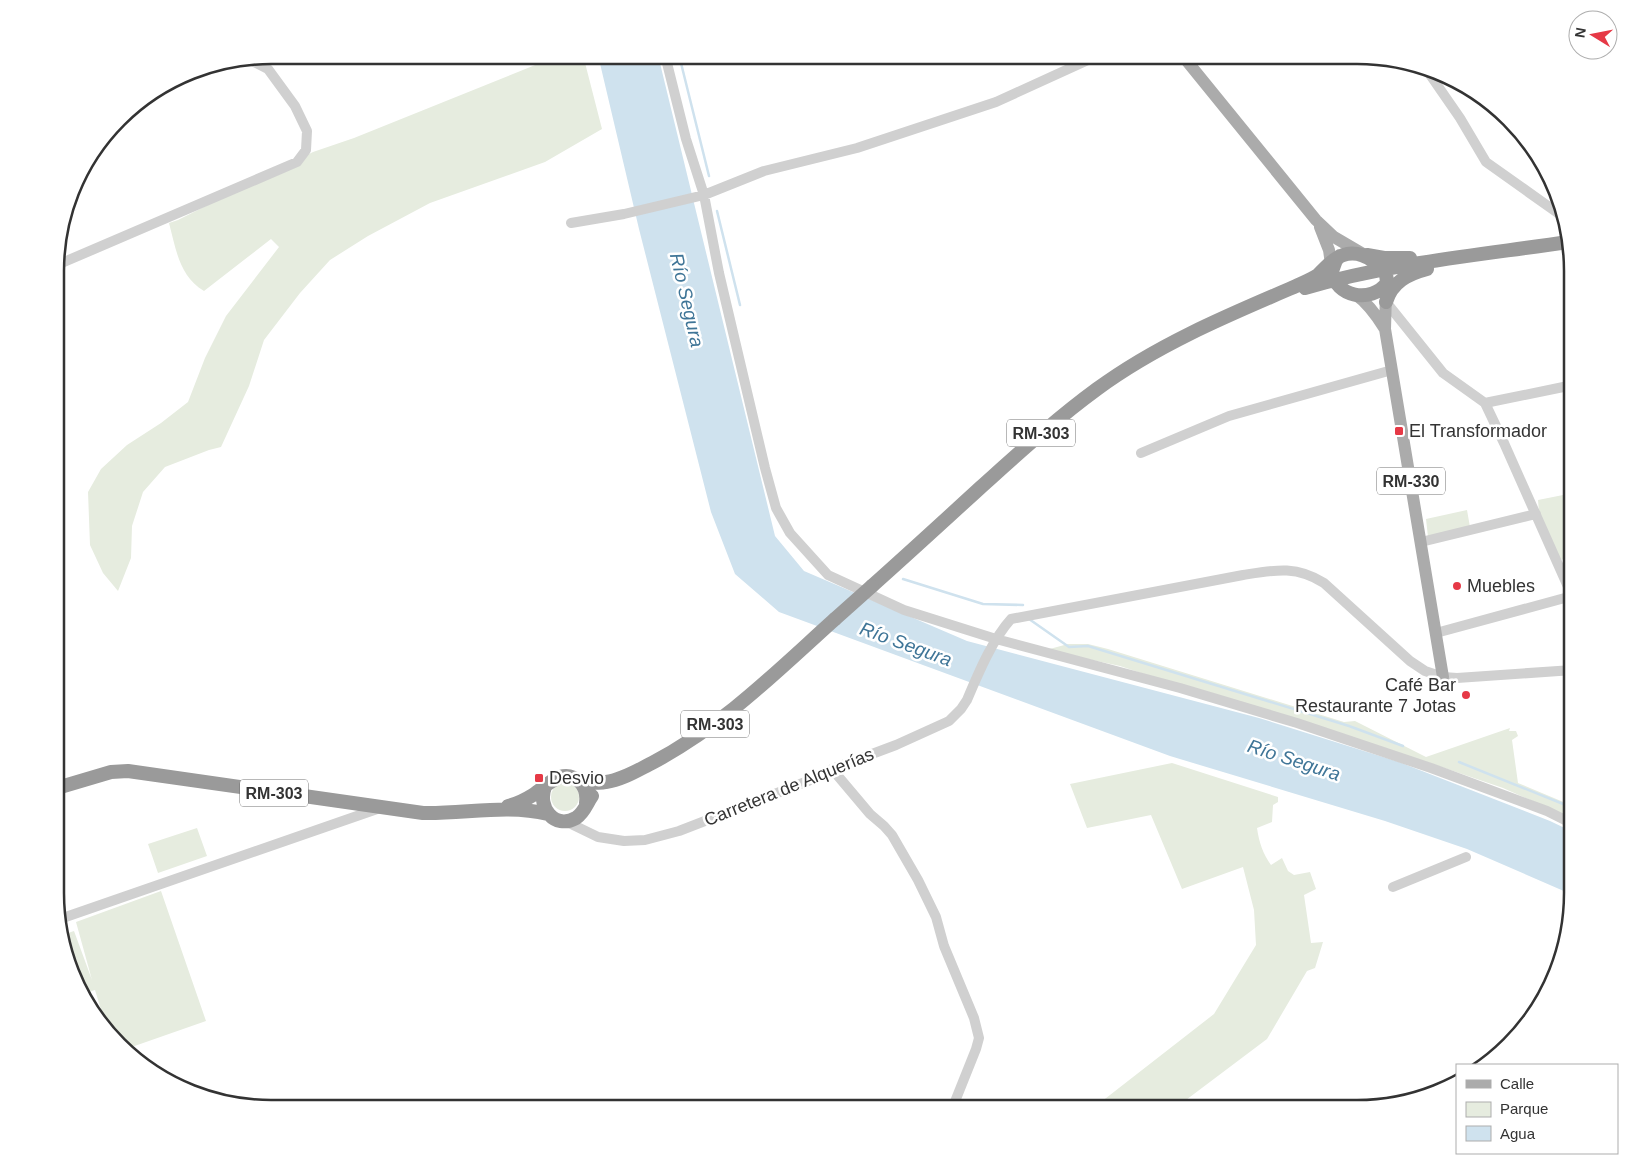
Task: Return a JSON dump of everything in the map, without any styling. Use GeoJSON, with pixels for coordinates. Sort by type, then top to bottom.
{"type":"FeatureCollection","features":[{"type":"Feature","properties":{"kind":"highway"},"geometry":{"type":"LineString","coordinates":[[1234,313],[1310,280],[1350,253],[1405,259],[1486,254],[1562,243]]}},
{"type":"Feature","properties":{"kind":"highway"},"geometry":{"type":"LineString","coordinates":[[1362,254],[1385,287]]}},
{"type":"Feature","properties":{"kind":"highway"},"geometry":{"type":"LineString","coordinates":[[1331,265],[1385,287],[1423,270],[1486,254]]}},
{"type":"Feature","properties":{"kind":"highway"},"geometry":{"type":"LineString","coordinates":[[1234,313],[1312,293],[1328,291],[1355,294],[1385,287],[1486,254]]}},
{"type":"Feature","properties":{"kind":"highway"},"geometry":{"type":"LineString","coordinates":[[1331,265],[1341,287],[1355,294]]}},
{"type":"Feature","properties":{"kind":"highway","name":"RM-303"},"geometry":{"type":"LineString","coordinates":[[492,810],[515,805],[531,797],[550,782],[562,776],[568,776],[580,781],[608,782],[664,757],[715,724],[745,700],[1050,425],[1098,388],[1162,348],[1234,313]]}},
{"type":"Feature","properties":{"kind":"highway","name":"RM-303"},"geometry":{"type":"LineString","coordinates":[[64,786],[111,772],[128,771],[423,813],[516,809],[548,814],[558,820],[565,821],[576,818],[608,782]]}},
{"type":"Feature","properties":{"kind":"highway"},"geometry":{"type":"LineString","coordinates":[[580,781],[586,792],[585,807]]}},
{"type":"Feature","properties":{"kind":"highway"},"geometry":{"type":"LineString","coordinates":[[545,787],[542,801],[548,814]]}},
{"type":"Feature","properties":{"kind":"main road"},"geometry":{"type":"LineString","coordinates":[[1189,64],[1316,220],[1334,237],[1362,254]]}},
{"type":"Feature","properties":{"kind":"main road"},"geometry":{"type":"LineString","coordinates":[[1316,220],[1325,238],[1331,265]]}},
{"type":"Feature","properties":{"kind":"main road"},"geometry":{"type":"LineString","coordinates":[[1385,287],[1385,329]]}},
{"type":"Feature","properties":{"kind":"main road"},"geometry":{"type":"LineString","coordinates":[[1355,294],[1374,312],[1385,329]]}},
{"type":"Feature","properties":{"kind":"main road","name":"RM-330"},"geometry":{"type":"LineString","coordinates":[[1385,329],[1443,677]]}},
{"type":"Feature","properties":{"kind":"street"},"geometry":{"type":"LineString","coordinates":[[64,262],[297,162],[306,150],[307,131],[295,106],[268,68],[258,64]]}},
{"type":"Feature","properties":{"kind":"street"},"geometry":{"type":"LineString","coordinates":[[667,64],[686,139],[704,195],[719,273],[776,508],[790,533],[828,575],[904,610],[996,639],[1180,688],[1297,723],[1431,768],[1564,820]]}},
{"type":"Feature","properties":{"kind":"street"},"geometry":{"type":"LineString","coordinates":[[571,223],[624,214],[704,195],[764,171],[857,148],[996,102],[1079,64]]}},
{"type":"Feature","properties":{"kind":"street"},"geometry":{"type":"LineString","coordinates":[[1433,79],[1460,118],[1486,162],[1555,211]]}},
{"type":"Feature","properties":{"kind":"street"},"geometry":{"type":"LineString","coordinates":[[1385,287],[1443,373],[1485,403],[1564,579]]}},
{"type":"Feature","properties":{"kind":"street"},"geometry":{"type":"LineString","coordinates":[[1141,453],[1228,416],[1392,370]]}},
{"type":"Feature","properties":{"kind":"street"},"geometry":{"type":"LineString","coordinates":[[1485,403],[1564,387]]}},
{"type":"Feature","properties":{"kind":"street"},"geometry":{"type":"LineString","coordinates":[[1421,542],[1536,514]]}},
{"type":"Feature","properties":{"kind":"street","name":"Carretera de Alquerías"},"geometry":{"type":"LineString","coordinates":[[565,821],[598,837],[624,841],[658,838],[679,831],[813,779],[832,769],[896,745],[949,721],[961,710],[996,639],[1003,627],[1011,619],[1278,569],[1314,576],[1410,661],[1426,671],[1443,677]]}},
{"type":"Feature","properties":{"kind":"street"},"geometry":{"type":"LineString","coordinates":[[1436,633],[1564,599]]}},
{"type":"Feature","properties":{"kind":"street"},"geometry":{"type":"LineString","coordinates":[[1443,677],[1482,678],[1564,671]]}},
{"type":"Feature","properties":{"kind":"street"},"geometry":{"type":"LineString","coordinates":[[832,769],[870,814],[892,834],[936,917],[944,946],[974,1018],[979,1038],[956,1100]]}},
{"type":"Feature","properties":{"kind":"street"},"geometry":{"type":"LineString","coordinates":[[66,917],[381,807]]}},
{"type":"Feature","properties":{"kind":"street"},"geometry":{"type":"LineString","coordinates":[[585,807],[586,828],[589,833]]}},
{"type":"Feature","properties":{"kind":"street"},"geometry":{"type":"LineString","coordinates":[[1393,887],[1466,857]]}},
{"type":"Feature","properties":{"kind":"green space"},"geometry":{"type":"Polygon","coordinates":[[[538,64],[585,64],[602,129],[545,162],[430,203],[368,236],[330,260],[300,293],[264,340],[249,386],[221,447],[165,467],[143,492],[132,526],[131,558],[118,591],[103,573],[90,545],[88,492],[101,469],[127,445],[161,423],[188,402],[205,358],[226,316],[279,247],[271,239],[204,291],[189,278],[184,270],[169,223],[313,152],[354,138],[538,64]]]}},
{"type":"Feature","properties":{"kind":"green space"},"geometry":{"type":"Polygon","coordinates":[[[1564,495],[1564,559],[1560,560],[1539,512],[1538,500],[1564,495]]]}},
{"type":"Feature","properties":{"kind":"green space"},"geometry":{"type":"Polygon","coordinates":[[[1467,510],[1470,527],[1428,537],[1426,519],[1467,510]]]}},
{"type":"Feature","properties":{"kind":"green space"},"geometry":{"type":"Polygon","coordinates":[[[1068,644],[1088,644],[1108,649],[1344,722],[1355,721],[1426,757],[1510,728],[1509,731],[1516,731],[1518,736],[1512,740],[1518,783],[1564,802],[1564,815],[1503,788],[1427,762],[1255,711],[1120,666],[1046,650],[1068,644]]]}},
{"type":"Feature","properties":{"kind":"green space"},"geometry":{"type":"Polygon","coordinates":[[[1172,763],[1278,797],[1278,802],[1273,805],[1272,822],[1257,828],[1260,843],[1271,865],[1282,858],[1288,871],[1294,875],[1310,872],[1316,889],[1304,895],[1311,943],[1323,942],[1315,968],[1307,971],[1267,1039],[1186,1100],[1104,1100],[1214,1014],[1256,945],[1254,910],[1243,867],[1182,889],[1151,815],[1087,828],[1070,784],[1172,763]]]}},
{"type":"Feature","properties":{"kind":"green space"},"geometry":{"type":"Polygon","coordinates":[[[565,783],[575,787],[579,797],[575,807],[565,811],[555,807],[551,797],[555,787],[565,783]]]}},
{"type":"Feature","properties":{"kind":"green space"},"geometry":{"type":"Polygon","coordinates":[[[197,828],[207,856],[158,873],[148,844],[197,828]]]}},
{"type":"Feature","properties":{"kind":"green space"},"geometry":{"type":"Polygon","coordinates":[[[161,891],[206,1021],[132,1047],[115,1030],[102,1012],[95,990],[89,992],[85,985],[75,960],[68,933],[74,931],[92,980],[76,922],[161,891]]]}},
{"type":"Feature","properties":{"kind":"water","name":"Río Segura"},"geometry":{"type":"Polygon","coordinates":[[[600,64],[660,64],[775,536],[804,571],[967,641],[1259,718],[1399,762],[1550,821],[1564,828],[1564,891],[1467,849],[1385,821],[1170,756],[779,612],[735,574],[711,512],[639,229],[600,64]]]}},
{"type":"Feature","properties":{"kind":"waterway"},"geometry":{"type":"LineString","coordinates":[[681,64],[709,176]]}},
{"type":"Feature","properties":{"kind":"waterway"},"geometry":{"type":"LineString","coordinates":[[717,211],[740,305]]}},
{"type":"Feature","properties":{"kind":"waterway"},"geometry":{"type":"LineString","coordinates":[[903,579],[983,604],[1023,605]]}},
{"type":"Feature","properties":{"kind":"waterway"},"geometry":{"type":"LineString","coordinates":[[1029,619],[1069,647],[1088,646],[1349,726],[1403,746]]}},
{"type":"Feature","properties":{"kind":"waterway"},"geometry":{"type":"LineString","coordinates":[[1459,762],[1564,804]]}},
{"type":"Feature","properties":{"kind":"place","name":"El Transformador"},"geometry":{"type":"Point","coordinates":[1399,431]}},
{"type":"Feature","properties":{"kind":"place","name":"Muebles"},"geometry":{"type":"Point","coordinates":[1457,586]}},
{"type":"Feature","properties":{"kind":"place","name":"Café Bar Restaurante 7 Jotas"},"geometry":{"type":"Point","coordinates":[1466,695]}},
{"type":"Feature","properties":{"kind":"place","name":"Desvio"},"geometry":{"type":"Point","coordinates":[539,778]}}]}
